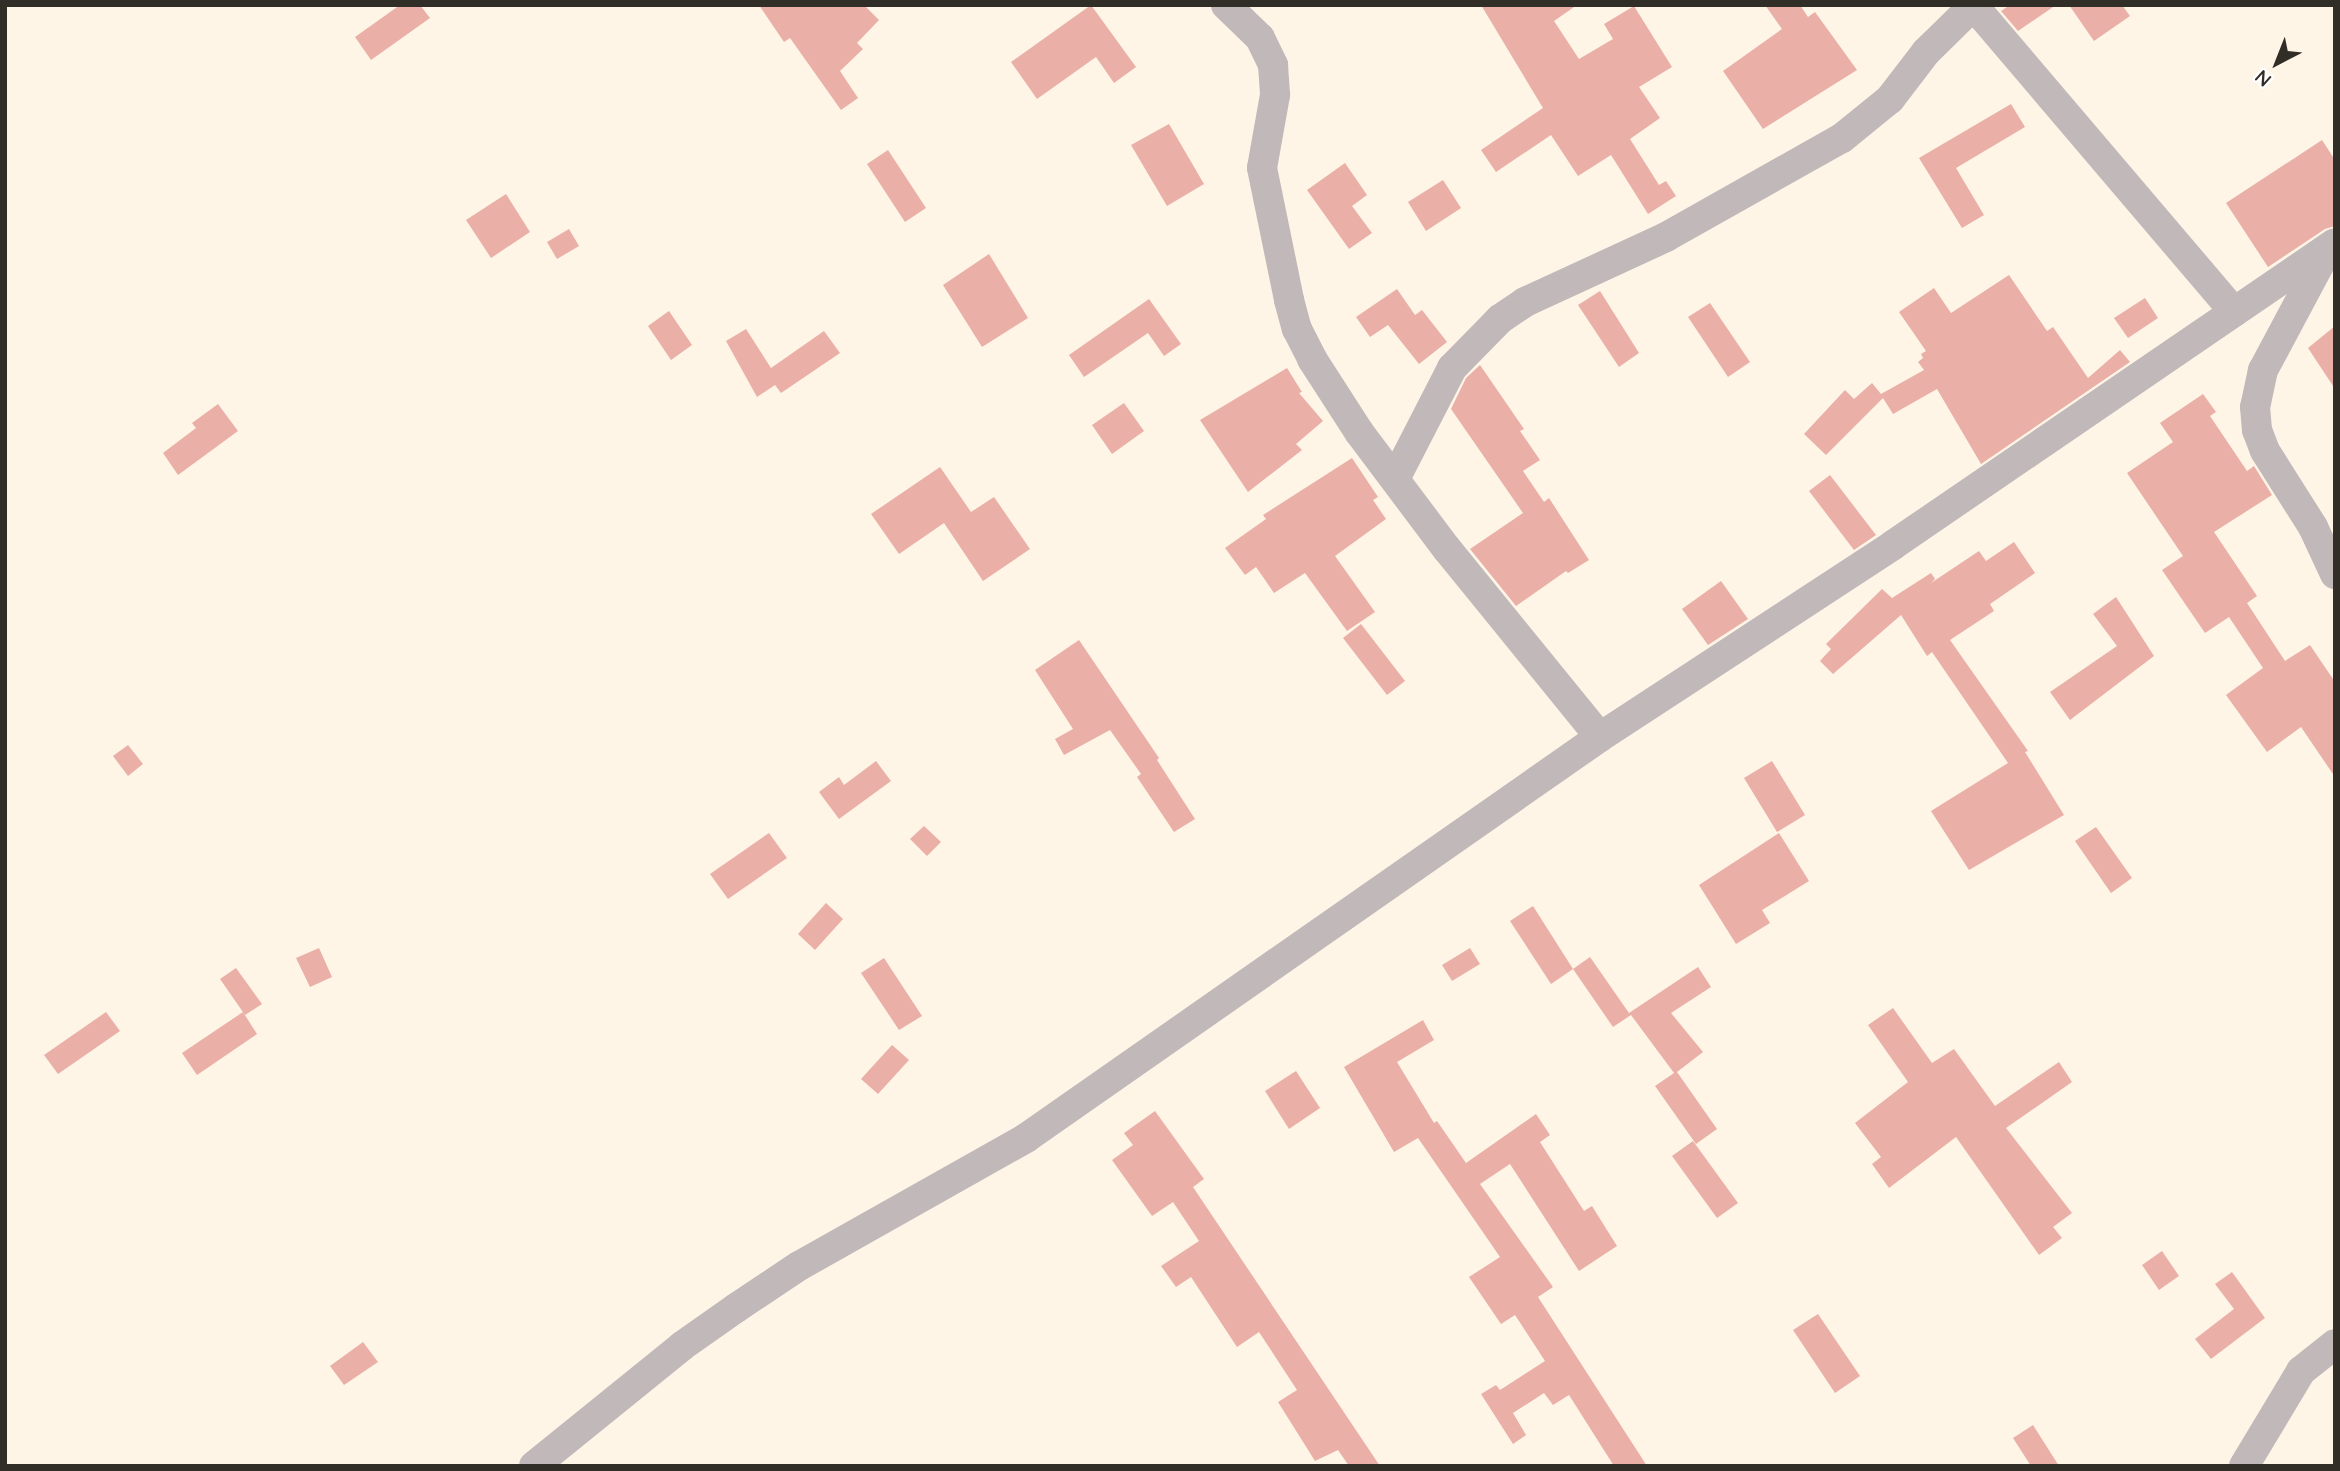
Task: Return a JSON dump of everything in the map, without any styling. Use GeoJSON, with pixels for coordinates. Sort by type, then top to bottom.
{"type":"FeatureCollection","features":[{"type":"Feature","properties":{"kind":"street"},"geometry":{"type":"LineString","coordinates":[[1226,5],[1260,38],[1273,65],[1275,96],[1262,167],[1297,329],[1359,432],[1455,559],[1600,737]]}},
{"type":"Feature","properties":{"kind":"street"},"geometry":{"type":"LineString","coordinates":[[1395,479],[1452,368],[1500,319],[1525,302],[1666,237],[1842,138],[1890,99],[1926,52],[1973,5],[2234,312]]}},
{"type":"Feature","properties":{"kind":"street"},"geometry":{"type":"LineString","coordinates":[[534,1466],[682,1346],[736,1308],[799,1266],[1026,1138],[1600,737],[1904,538],[2332,245]]}},
{"type":"Feature","properties":{"kind":"street"},"geometry":{"type":"LineString","coordinates":[[2332,245],[2263,370],[2255,407],[2257,430],[2265,452],[2314,527],[2335,574]]}},
{"type":"Feature","properties":{"kind":"street"},"geometry":{"type":"LineString","coordinates":[[2244,1466],[2301,1371],[2335,1344]]}},
{"type":"Feature","properties":{"kind":"building"},"geometry":{"type":"Polygon","coordinates":[[[400,5],[420,5],[430,18],[371,60],[355,37],[400,5]]]}},
{"type":"Feature","properties":{"kind":"building"},"geometry":{"type":"Polygon","coordinates":[[[759,5],[864,5],[879,20],[857,43],[863,49],[840,71],[858,98],[841,110],[790,38],[784,42],[759,5]]]}},
{"type":"Feature","properties":{"kind":"building"},"geometry":{"type":"Polygon","coordinates":[[[1091,5],[1136,67],[1114,83],[1096,57],[1037,99],[1011,62],[1091,5]]]}},
{"type":"Feature","properties":{"kind":"building"},"geometry":{"type":"Polygon","coordinates":[[[1481,5],[1577,5],[1554,21],[1579,59],[1613,39],[1604,24],[1634,6],[1672,67],[1639,87],[1660,118],[1630,139],[1659,185],[1666,181],[1676,196],[1648,214],[1611,155],[1578,176],[1551,135],[1496,172],[1481,150],[1543,108],[1481,5]]]}},
{"type":"Feature","properties":{"kind":"building"},"geometry":{"type":"Polygon","coordinates":[[[1765,5],[1800,5],[1808,17],[1815,12],[1857,70],[1763,129],[1723,71],[1782,29],[1765,5]]]}},
{"type":"Feature","properties":{"kind":"building"},"geometry":{"type":"Polygon","coordinates":[[[2010,5],[2056,5],[2018,31],[2001,11],[2010,5]]]}},
{"type":"Feature","properties":{"kind":"building"},"geometry":{"type":"Polygon","coordinates":[[[2069,5],[2122,5],[2130,16],[2094,41],[2069,5]]]}},
{"type":"Feature","properties":{"kind":"building"},"geometry":{"type":"Polygon","coordinates":[[[2011,104],[2025,127],[1956,168],[1984,215],[1962,228],[1919,158],[2011,104]]]}},
{"type":"Feature","properties":{"kind":"building"},"geometry":{"type":"Polygon","coordinates":[[[1169,124],[1204,184],[1167,206],[1131,145],[1169,124]]]}},
{"type":"Feature","properties":{"kind":"building"},"geometry":{"type":"Polygon","coordinates":[[[2322,140],[2335,160],[2335,226],[2325,229],[2268,267],[2226,203],[2322,140]]]}},
{"type":"Feature","properties":{"kind":"building"},"geometry":{"type":"Polygon","coordinates":[[[888,150],[926,208],[905,222],[867,164],[888,150]]]}},
{"type":"Feature","properties":{"kind":"building"},"geometry":{"type":"Polygon","coordinates":[[[1345,163],[1367,195],[1352,206],[1372,233],[1349,249],[1307,190],[1345,163]]]}},
{"type":"Feature","properties":{"kind":"building"},"geometry":{"type":"Polygon","coordinates":[[[1443,180],[1461,208],[1426,231],[1408,202],[1443,180]]]}},
{"type":"Feature","properties":{"kind":"building"},"geometry":{"type":"Polygon","coordinates":[[[506,194],[530,232],[491,258],[466,220],[506,194]]]}},
{"type":"Feature","properties":{"kind":"building"},"geometry":{"type":"Polygon","coordinates":[[[569,229],[579,246],[557,259],[547,242],[569,229]]]}},
{"type":"Feature","properties":{"kind":"building"},"geometry":{"type":"Polygon","coordinates":[[[989,254],[1028,318],[982,347],[943,285],[989,254]]]}},
{"type":"Feature","properties":{"kind":"building"},"geometry":{"type":"Polygon","coordinates":[[[2009,275],[2047,331],[2053,327],[2088,378],[2120,350],[2130,362],[1981,464],[1937,389],[1893,414],[1883,398],[1826,455],[1804,434],[1845,390],[1854,399],[1872,383],[1881,394],[1924,370],[1918,362],[1923,358],[1921,354],[1926,351],[1899,312],[1934,288],[1951,313],[2009,275]]]}},
{"type":"Feature","properties":{"kind":"building"},"geometry":{"type":"Polygon","coordinates":[[[1397,289],[1415,315],[1422,310],[1447,342],[1419,364],[1388,325],[1370,337],[1356,317],[1397,289]]]}},
{"type":"Feature","properties":{"kind":"building"},"geometry":{"type":"Polygon","coordinates":[[[1600,291],[1639,353],[1619,367],[1578,305],[1600,291]]]}},
{"type":"Feature","properties":{"kind":"building"},"geometry":{"type":"Polygon","coordinates":[[[2145,298],[2158,318],[2128,338],[2114,318],[2145,298]]]}},
{"type":"Feature","properties":{"kind":"building"},"geometry":{"type":"Polygon","coordinates":[[[1149,299],[1181,344],[1164,356],[1148,333],[1084,377],[1069,355],[1149,299]]]}},
{"type":"Feature","properties":{"kind":"building"},"geometry":{"type":"Polygon","coordinates":[[[1710,303],[1750,362],[1728,377],[1688,317],[1710,303]]]}},
{"type":"Feature","properties":{"kind":"building"},"geometry":{"type":"Polygon","coordinates":[[[669,311],[692,345],[671,360],[648,326],[669,311]]]}},
{"type":"Feature","properties":{"kind":"building"},"geometry":{"type":"Polygon","coordinates":[[[2335,326],[2335,389],[2308,348],[2335,326]]]}},
{"type":"Feature","properties":{"kind":"building"},"geometry":{"type":"Polygon","coordinates":[[[746,329],[771,368],[824,331],[840,353],[781,393],[775,385],[757,397],[726,341],[746,329]]]}},
{"type":"Feature","properties":{"kind":"building"},"geometry":{"type":"Polygon","coordinates":[[[1480,365],[1524,429],[1520,431],[1540,460],[1523,471],[1544,502],[1549,498],[1589,560],[1568,573],[1566,571],[1516,606],[1470,549],[1523,513],[1451,409],[1466,378],[1480,365]]]}},
{"type":"Feature","properties":{"kind":"building"},"geometry":{"type":"Polygon","coordinates":[[[1287,368],[1302,392],[1299,393],[1323,421],[1296,444],[1302,450],[1248,492],[1200,420],[1287,368]]]}},
{"type":"Feature","properties":{"kind":"building"},"geometry":{"type":"Polygon","coordinates":[[[2203,394],[2216,412],[2210,416],[2247,471],[2254,466],[2272,495],[2214,532],[2257,596],[2247,603],[2285,661],[2310,645],[2335,682],[2335,777],[2301,727],[2267,752],[2226,695],[2263,668],[2229,617],[2205,633],[2162,570],[2183,556],[2127,473],[2173,442],[2160,423],[2203,394]]]}},
{"type":"Feature","properties":{"kind":"building"},"geometry":{"type":"Polygon","coordinates":[[[1124,403],[1144,431],[1112,454],[1092,425],[1124,403]]]}},
{"type":"Feature","properties":{"kind":"building"},"geometry":{"type":"Polygon","coordinates":[[[218,404],[238,431],[178,475],[163,453],[196,428],[192,423],[218,404]]]}},
{"type":"Feature","properties":{"kind":"building"},"geometry":{"type":"Polygon","coordinates":[[[1352,458],[1378,497],[1373,500],[1386,519],[1335,556],[1375,612],[1347,631],[1305,573],[1274,593],[1256,567],[1245,575],[1225,548],[1266,519],[1263,515],[1352,458]]]}},
{"type":"Feature","properties":{"kind":"building"},"geometry":{"type":"Polygon","coordinates":[[[940,467],[971,512],[994,497],[1030,549],[983,581],[944,523],[899,554],[871,514],[940,467]]]}},
{"type":"Feature","properties":{"kind":"building"},"geometry":{"type":"Polygon","coordinates":[[[1830,475],[1876,535],[1854,550],[1809,491],[1830,475]]]}},
{"type":"Feature","properties":{"kind":"building"},"geometry":{"type":"Polygon","coordinates":[[[2014,542],[2035,573],[1990,604],[1994,611],[1950,640],[2028,751],[2025,752],[2064,815],[1969,870],[1931,811],[2008,763],[1932,652],[1927,656],[1901,615],[1833,674],[1820,661],[1831,649],[1826,644],[1882,589],[1892,598],[1931,573],[1935,579],[1931,583],[1979,551],[1986,561],[2014,542]]]}},
{"type":"Feature","properties":{"kind":"building"},"geometry":{"type":"Polygon","coordinates":[[[1721,581],[1748,619],[1708,645],[1682,609],[1721,581]]]}},
{"type":"Feature","properties":{"kind":"building"},"geometry":{"type":"Polygon","coordinates":[[[2116,597],[2154,656],[2070,720],[2050,692],[2117,646],[2093,614],[2116,597]]]}},
{"type":"Feature","properties":{"kind":"building"},"geometry":{"type":"Polygon","coordinates":[[[1361,624],[1405,681],[1387,695],[1343,638],[1361,624]]]}},
{"type":"Feature","properties":{"kind":"building"},"geometry":{"type":"Polygon","coordinates":[[[1079,640],[1159,758],[1157,760],[1195,819],[1174,832],[1137,777],[1141,774],[1110,730],[1064,755],[1055,739],[1073,729],[1035,670],[1079,640]]]}},
{"type":"Feature","properties":{"kind":"building"},"geometry":{"type":"Polygon","coordinates":[[[128,745],[143,764],[128,776],[113,756],[128,745]]]}},
{"type":"Feature","properties":{"kind":"building"},"geometry":{"type":"Polygon","coordinates":[[[876,761],[891,781],[839,819],[819,792],[839,777],[844,785],[876,761]]]}},
{"type":"Feature","properties":{"kind":"building"},"geometry":{"type":"Polygon","coordinates":[[[1772,761],[1805,815],[1777,832],[1744,778],[1772,761]]]}},
{"type":"Feature","properties":{"kind":"building"},"geometry":{"type":"Polygon","coordinates":[[[924,826],[941,842],[927,856],[910,839],[924,826]]]}},
{"type":"Feature","properties":{"kind":"building"},"geometry":{"type":"Polygon","coordinates":[[[2096,827],[2132,878],[2111,893],[2075,841],[2096,827]]]}},
{"type":"Feature","properties":{"kind":"building"},"geometry":{"type":"Polygon","coordinates":[[[769,833],[787,858],[728,899],[710,874],[769,833]]]}},
{"type":"Feature","properties":{"kind":"building"},"geometry":{"type":"Polygon","coordinates":[[[1779,833],[1809,881],[1762,910],[1770,923],[1736,944],[1699,885],[1779,833]]]}},
{"type":"Feature","properties":{"kind":"building"},"geometry":{"type":"Polygon","coordinates":[[[826,903],[843,919],[815,950],[798,934],[826,903]]]}},
{"type":"Feature","properties":{"kind":"building"},"geometry":{"type":"Polygon","coordinates":[[[1533,906],[1573,969],[1551,984],[1510,921],[1533,906]]]}},
{"type":"Feature","properties":{"kind":"building"},"geometry":{"type":"Polygon","coordinates":[[[319,948],[332,977],[310,987],[296,958],[319,948]]]}},
{"type":"Feature","properties":{"kind":"building"},"geometry":{"type":"Polygon","coordinates":[[[1470,948],[1480,964],[1452,981],[1442,965],[1470,948]]]}},
{"type":"Feature","properties":{"kind":"building"},"geometry":{"type":"Polygon","coordinates":[[[1590,957],[1629,1013],[1698,967],[1711,987],[1671,1013],[1703,1052],[1677,1072],[1717,1129],[1696,1144],[1655,1086],[1674,1073],[1631,1015],[1613,1027],[1573,969],[1590,957]]]}},
{"type":"Feature","properties":{"kind":"building"},"geometry":{"type":"Polygon","coordinates":[[[884,958],[922,1016],[899,1030],[861,973],[884,958]]]}},
{"type":"Feature","properties":{"kind":"building"},"geometry":{"type":"Polygon","coordinates":[[[236,968],[262,1004],[245,1015],[220,979],[236,968]]]}},
{"type":"Feature","properties":{"kind":"building"},"geometry":{"type":"Polygon","coordinates":[[[1893,1008],[1932,1063],[1954,1049],[1995,1106],[2059,1062],[2072,1082],[2006,1128],[2072,1213],[2053,1227],[2062,1238],[2039,1255],[1956,1137],[1889,1188],[1872,1164],[1881,1157],[1855,1123],[1908,1082],[1868,1025],[1893,1008]]]}},
{"type":"Feature","properties":{"kind":"building"},"geometry":{"type":"Polygon","coordinates":[[[106,1012],[120,1031],[58,1074],[44,1055],[106,1012]]]}},
{"type":"Feature","properties":{"kind":"building"},"geometry":{"type":"Polygon","coordinates":[[[243,1012],[257,1034],[197,1075],[182,1053],[243,1012]]]}},
{"type":"Feature","properties":{"kind":"building"},"geometry":{"type":"Polygon","coordinates":[[[1423,1020],[1434,1040],[1397,1062],[1434,1123],[1437,1121],[1466,1163],[1536,1114],[1550,1135],[1540,1142],[1584,1211],[1592,1206],[1617,1246],[1579,1271],[1510,1164],[1480,1184],[1553,1287],[1538,1297],[1647,1466],[1614,1466],[1569,1395],[1553,1405],[1544,1393],[1513,1413],[1526,1435],[1513,1444],[1481,1394],[1496,1385],[1500,1390],[1545,1361],[1515,1315],[1501,1324],[1469,1277],[1500,1257],[1418,1138],[1394,1152],[1344,1067],[1423,1020]]]}},
{"type":"Feature","properties":{"kind":"building"},"geometry":{"type":"Polygon","coordinates":[[[892,1045],[909,1060],[878,1094],[861,1079],[892,1045]]]}},
{"type":"Feature","properties":{"kind":"building"},"geometry":{"type":"Polygon","coordinates":[[[1296,1071],[1320,1108],[1289,1129],[1265,1091],[1296,1071]]]}},
{"type":"Feature","properties":{"kind":"building"},"geometry":{"type":"Polygon","coordinates":[[[1155,1111],[1204,1179],[1193,1187],[1380,1466],[1349,1466],[1338,1450],[1315,1461],[1278,1402],[1297,1390],[1259,1332],[1237,1347],[1191,1277],[1176,1287],[1161,1266],[1199,1241],[1173,1202],[1152,1216],[1112,1160],[1133,1145],[1124,1133],[1155,1111]]]}},
{"type":"Feature","properties":{"kind":"building"},"geometry":{"type":"Polygon","coordinates":[[[1693,1141],[1738,1203],[1717,1218],[1672,1156],[1693,1141]]]}},
{"type":"Feature","properties":{"kind":"building"},"geometry":{"type":"Polygon","coordinates":[[[2162,1251],[2179,1276],[2159,1290],[2142,1265],[2162,1251]]]}},
{"type":"Feature","properties":{"kind":"building"},"geometry":{"type":"Polygon","coordinates":[[[2232,1272],[2265,1318],[2211,1359],[2195,1339],[2234,1309],[2215,1284],[2232,1272]]]}},
{"type":"Feature","properties":{"kind":"building"},"geometry":{"type":"Polygon","coordinates":[[[1818,1314],[1860,1376],[1835,1393],[1793,1330],[1818,1314]]]}},
{"type":"Feature","properties":{"kind":"building"},"geometry":{"type":"Polygon","coordinates":[[[363,1342],[378,1362],[344,1385],[330,1366],[363,1342]]]}},
{"type":"Feature","properties":{"kind":"building"},"geometry":{"type":"Polygon","coordinates":[[[2033,1425],[2059,1466],[2031,1466],[2013,1438],[2033,1425]]]}}]}
